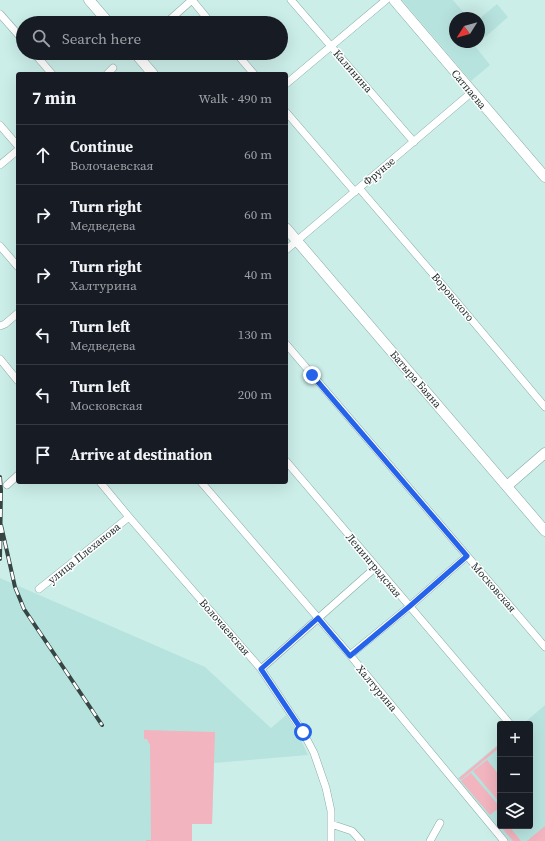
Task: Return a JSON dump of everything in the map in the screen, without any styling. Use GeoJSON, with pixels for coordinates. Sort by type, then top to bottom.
{"type":"FeatureCollection","features":[{"type":"Feature","properties":{"kind":"street"},"geometry":{"type":"LineString","coordinates":[[89,0],[103,16]]}},
{"type":"Feature","properties":{"kind":"street"},"geometry":{"type":"LineString","coordinates":[[174,16],[192,0],[205,16]]}},
{"type":"Feature","properties":{"kind":"street","name":"Калинина"},"geometry":{"type":"LineString","coordinates":[[291,0],[414,142]]}},
{"type":"Feature","properties":{"kind":"street"},"geometry":{"type":"LineString","coordinates":[[288,82],[386,0]]}},
{"type":"Feature","properties":{"kind":"street","name":"Сатпаева"},"geometry":{"type":"LineString","coordinates":[[394,0],[545,177]]}},
{"type":"Feature","properties":{"kind":"street"},"geometry":{"type":"LineString","coordinates":[[0,14],[16,32]]}},
{"type":"Feature","properties":{"kind":"street"},"geometry":{"type":"LineString","coordinates":[[40,60],[50,72]]}},
{"type":"Feature","properties":{"kind":"street"},"geometry":{"type":"LineString","coordinates":[[141,60],[151,72]]}},
{"type":"Feature","properties":{"kind":"street"},"geometry":{"type":"LineString","coordinates":[[242,60],[252,72]]}},
{"type":"Feature","properties":{"kind":"street"},"geometry":{"type":"LineString","coordinates":[[108,72],[113,68]]}},
{"type":"Feature","properties":{"kind":"street","name":"Фрунзе"},"geometry":{"type":"LineString","coordinates":[[288,248],[472,92]]}},
{"type":"Feature","properties":{"kind":"street","name":"Воровского"},"geometry":{"type":"LineString","coordinates":[[288,114],[432,272],[545,407]]}},
{"type":"Feature","properties":{"kind":"street"},"geometry":{"type":"LineString","coordinates":[[0,125],[16,144]]}},
{"type":"Feature","properties":{"kind":"street"},"geometry":{"type":"LineString","coordinates":[[0,165],[16,152]]}},
{"type":"Feature","properties":{"kind":"street","name":"Батыра Баяна"},"geometry":{"type":"LineString","coordinates":[[288,230],[545,531]]}},
{"type":"Feature","properties":{"kind":"street"},"geometry":{"type":"LineString","coordinates":[[0,246],[16,265]]}},
{"type":"Feature","properties":{"kind":"street"},"geometry":{"type":"LineString","coordinates":[[0,326],[5,324],[16,315]]}},
{"type":"Feature","properties":{"kind":"street","name":"Московская"},"geometry":{"type":"LineString","coordinates":[[288,346],[545,647]]}},
{"type":"Feature","properties":{"kind":"street"},"geometry":{"type":"LineString","coordinates":[[0,359],[16,379]]}},
{"type":"Feature","properties":{"kind":"street"},"geometry":{"type":"LineString","coordinates":[[506,486],[545,453]]}},
{"type":"Feature","properties":{"kind":"street","name":"Ленинградская"},"geometry":{"type":"LineString","coordinates":[[288,463],[507,721]]}},
{"type":"Feature","properties":{"kind":"street"},"geometry":{"type":"LineString","coordinates":[[7,485],[16,477]]}},
{"type":"Feature","properties":{"kind":"street","name":"Волочаевская"},"geometry":{"type":"LineString","coordinates":[[102,484],[129,518],[261,669],[303,732],[314,753],[326,788],[331,811],[331,841]]}},
{"type":"Feature","properties":{"kind":"street","name":"Халтурина"},"geometry":{"type":"LineString","coordinates":[[203,484],[318,618],[504,841]]}},
{"type":"Feature","properties":{"kind":"street","name":"улица Плеханова"},"geometry":{"type":"LineString","coordinates":[[39,589],[129,518]]}},
{"type":"Feature","properties":{"kind":"street"},"geometry":{"type":"LineString","coordinates":[[350,656],[467,556]]}},
{"type":"Feature","properties":{"kind":"street"},"geometry":{"type":"LineString","coordinates":[[261,669],[376,567]]}},
{"type":"Feature","properties":{"kind":"street"},"geometry":{"type":"LineString","coordinates":[[430,841],[440,823]]}},
{"type":"Feature","properties":{"kind":"street"},"geometry":{"type":"LineString","coordinates":[[331,824],[352,832],[361,841]]}},
{"type":"Feature","properties":{"kind":"shaded area"},"geometry":{"type":"Polygon","coordinates":[[[402,0],[453,0],[463,12],[449,12],[449,48],[477,48],[490,65],[471,81],[402,0]]]}},
{"type":"Feature","properties":{"kind":"shaded area"},"geometry":{"type":"Polygon","coordinates":[[[497,4],[508,17],[485,37],[485,14],[497,4]]]}},
{"type":"Feature","properties":{"kind":"shaded area"},"geometry":{"type":"Polygon","coordinates":[[[0,578],[205,667],[271,728],[286,715],[298,733],[308,755],[214,763],[212,824],[192,824],[192,841],[0,841],[0,578]]]}},
{"type":"Feature","properties":{"kind":"shaded area"},"geometry":{"type":"Polygon","coordinates":[[[545,705],[545,841],[509,841],[499,829],[533,829],[533,721],[526,721],[545,705]]]}},
{"type":"Feature","properties":{"kind":"shaded area"},"geometry":{"type":"Polygon","coordinates":[[[144,730],[215,732],[212,824],[192,824],[192,841],[146,841],[151,840],[150,745],[147,739],[144,739],[144,730]]]}},
{"type":"Feature","properties":{"kind":"shaded area"},"geometry":{"type":"Polygon","coordinates":[[[497,746],[497,827],[457,779],[497,746]]]}},
{"type":"Feature","properties":{"kind":"shaded area"},"geometry":{"type":"Polygon","coordinates":[[[497,746],[497,750],[461,780],[459,778],[497,746]]]}},
{"type":"Feature","properties":{"kind":"shaded area"},"geometry":{"type":"Polygon","coordinates":[[[487,760],[497,772],[497,799],[473,771],[487,760]]]}},
{"type":"Feature","properties":{"kind":"shaded area"},"geometry":{"type":"Polygon","coordinates":[[[471,773],[497,803],[497,809],[490,815],[461,781],[471,773]]]}},
{"type":"Feature","properties":{"kind":"shaded area"},"geometry":{"type":"Polygon","coordinates":[[[545,826],[545,841],[527,841],[545,826]]]}},
{"type":"Feature","properties":{"kind":"shaded area"},"geometry":{"type":"Polygon","coordinates":[[[503,829],[511,829],[521,841],[513,841],[503,829]]]}},
{"type":"Feature","properties":{"kind":"railway"},"geometry":{"type":"LineString","coordinates":[[0,477],[0,559]]}},
{"type":"Feature","properties":{"kind":"railway"},"geometry":{"type":"LineString","coordinates":[[1,525],[15,587],[24,609],[102,725]]}},
{"type":"Feature","properties":{"kind":"route"},"geometry":{"type":"LineString","coordinates":[[303,732],[261,669],[318,618],[350,656],[467,556],[312,375]]}}]}
